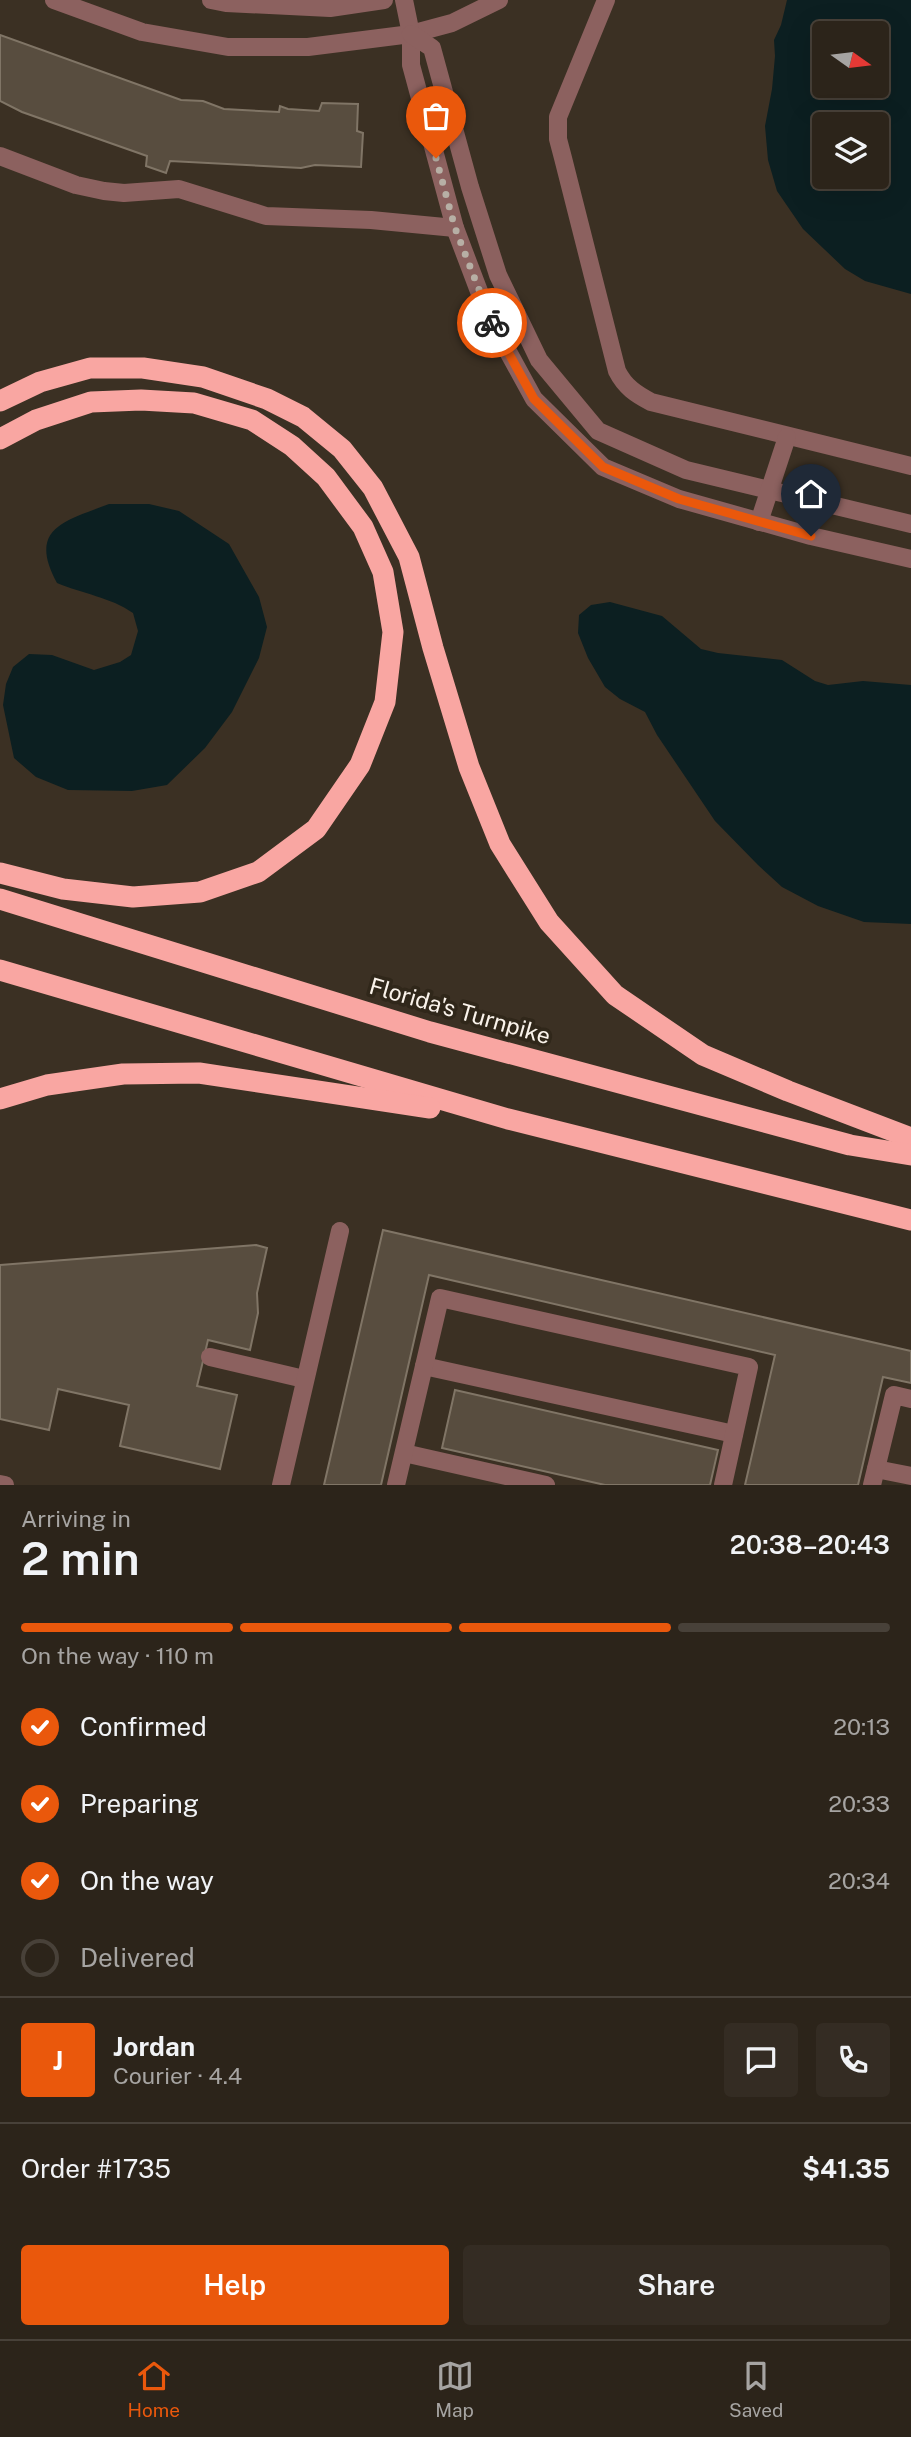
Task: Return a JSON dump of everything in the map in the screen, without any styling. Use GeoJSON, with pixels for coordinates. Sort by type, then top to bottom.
{"type":"FeatureCollection","features":[{"type":"Feature","properties":{"kind":"highway"},"geometry":{"type":"LineString","coordinates":[[0,401],[40,382],[90,368],[143,368],[204,377],[267,399],[303,417],[342,449],[373,488],[409,557],[469,767],[500,844],[549,922],[615,995],[703,1055],[911,1138]]}},
{"type":"Feature","properties":{"kind":"highway"},"geometry":{"type":"LineString","coordinates":[[0,439],[36,420],[91,402],[141,400],[194,403],[252,421],[292,446],[326,477],[363,527],[383,572],[393,632],[385,702],[360,765],[316,829],[258,872],[200,892],[133,897],[63,889],[0,873]]}},
{"type":"Feature","properties":{"kind":"highway","name":"Florida's Turnpike"},"geometry":{"type":"LineString","coordinates":[[0,899],[430,1032],[850,1145],[911,1154]]}},
{"type":"Feature","properties":{"kind":"highway"},"geometry":{"type":"LineString","coordinates":[[0,970],[508,1119],[911,1220]]}},
{"type":"Feature","properties":{"kind":"highway"},"geometry":{"type":"LineString","coordinates":[[0,1099],[47,1085],[123,1074],[199,1073],[508,1119]]}},
{"type":"Feature","properties":{"kind":"street"},"geometry":{"type":"LineString","coordinates":[[54,0],[142,32],[228,47],[308,47],[411,34],[452,23],[499,0]]}},
{"type":"Feature","properties":{"kind":"street"},"geometry":{"type":"LineString","coordinates":[[211,0],[330,8],[384,0]]}},
{"type":"Feature","properties":{"kind":"street"},"geometry":{"type":"LineString","coordinates":[[404,0],[411,34],[411,65],[455,228],[488,315],[534,399],[603,467],[679,499],[811,536],[911,559]]}},
{"type":"Feature","properties":{"kind":"street"},"geometry":{"type":"LineString","coordinates":[[606,0],[558,117],[557,126],[617,371],[628,388],[651,402],[911,466]]}},
{"type":"Feature","properties":{"kind":"street"},"geometry":{"type":"LineString","coordinates":[[411,34],[432,48],[470,187],[498,275],[540,360],[598,431],[686,470],[911,524]]}},
{"type":"Feature","properties":{"kind":"street"},"geometry":{"type":"LineString","coordinates":[[0,156],[76,185],[104,191],[124,193],[179,189],[266,216],[370,220],[455,228]]}},
{"type":"Feature","properties":{"kind":"street"},"geometry":{"type":"LineString","coordinates":[[759,522],[787,437]]}},
{"type":"Feature","properties":{"kind":"street"},"geometry":{"type":"LineString","coordinates":[[281,1485],[340,1231]]}},
{"type":"Feature","properties":{"kind":"street"},"geometry":{"type":"LineString","coordinates":[[396,1485],[440,1298],[749,1367],[723,1485]]}},
{"type":"Feature","properties":{"kind":"street"},"geometry":{"type":"LineString","coordinates":[[209,1357],[304,1379]]}},
{"type":"Feature","properties":{"kind":"street"},"geometry":{"type":"LineString","coordinates":[[424,1366],[734,1434]]}},
{"type":"Feature","properties":{"kind":"street"},"geometry":{"type":"LineString","coordinates":[[911,1399],[894,1395],[874,1477],[911,1476]]}},
{"type":"Feature","properties":{"kind":"street"},"geometry":{"type":"LineString","coordinates":[[404,1453],[546,1485]]}},
{"type":"Feature","properties":{"kind":"street"},"geometry":{"type":"LineString","coordinates":[[0,1484],[5,1485]]}},
{"type":"Feature","properties":{"kind":"shaded area"},"geometry":{"type":"Polygon","coordinates":[[[787,0],[911,0],[911,294],[865,281],[845,269],[803,229],[777,191],[768,160],[765,126],[772,89],[774,40],[787,0]]]}},
{"type":"Feature","properties":{"kind":"shaded area"},"geometry":{"type":"Polygon","coordinates":[[[109,504],[149,504],[179,511],[229,544],[259,597],[267,627],[259,658],[232,712],[205,748],[167,785],[132,791],[68,790],[36,777],[14,758],[3,705],[6,684],[13,667],[29,654],[52,655],[94,670],[120,662],[131,655],[138,631],[133,613],[106,599],[57,583],[46,550],[55,529],[65,522],[109,504]]]}},
{"type":"Feature","properties":{"kind":"shaded area"},"geometry":{"type":"Polygon","coordinates":[[[610,602],[662,616],[701,649],[782,660],[815,681],[828,685],[863,681],[911,685],[911,924],[864,922],[818,906],[782,887],[715,821],[657,735],[645,712],[620,699],[605,687],[588,658],[578,633],[579,615],[591,605],[610,602]]]}},
{"type":"Feature","properties":{"kind":"building"},"geometry":{"type":"Polygon","coordinates":[[[0,35],[181,100],[203,101],[224,109],[279,112],[280,106],[319,111],[322,103],[358,104],[357,131],[363,133],[361,167],[315,165],[301,168],[170,161],[166,173],[146,166],[147,156],[22,112],[0,101],[0,35]]]}},
{"type":"Feature","properties":{"kind":"building"},"geometry":{"type":"Polygon","coordinates":[[[383,1230],[911,1351],[911,1383],[883,1377],[858,1485],[745,1485],[775,1355],[429,1275],[381,1485],[324,1485],[383,1230]]]}},
{"type":"Feature","properties":{"kind":"building"},"geometry":{"type":"Polygon","coordinates":[[[256,1245],[267,1248],[257,1293],[258,1313],[250,1350],[208,1340],[197,1386],[237,1395],[220,1469],[120,1446],[129,1405],[58,1389],[49,1430],[0,1419],[0,1265],[256,1245]]]}},
{"type":"Feature","properties":{"kind":"building"},"geometry":{"type":"Polygon","coordinates":[[[455,1390],[718,1450],[710,1485],[605,1485],[442,1448],[455,1390]]]}},
{"type":"Feature","properties":{"kind":"way so far"},"geometry":{"type":"LineString","coordinates":[[436,158],[455,228],[492,323]]}},
{"type":"Feature","properties":{"kind":"route"},"geometry":{"type":"LineString","coordinates":[[492,323],[534,399],[603,467],[679,499],[811,536]]}}]}
